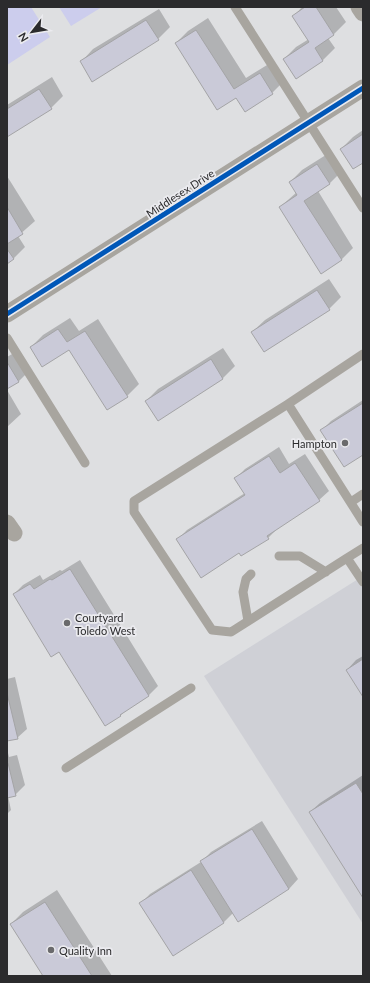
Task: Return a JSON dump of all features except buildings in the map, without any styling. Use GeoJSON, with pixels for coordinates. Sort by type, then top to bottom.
{"type":"FeatureCollection","features":[{"type":"Feature","properties":{"kind":"street"},"geometry":{"type":"LineString","coordinates":[[359,7],[363,13]]}},
{"type":"Feature","properties":{"kind":"street","name":"Middlesex Drive"},"geometry":{"type":"LineString","coordinates":[[7,314],[363,88]]}},
{"type":"Feature","properties":{"kind":"lane"},"geometry":{"type":"LineString","coordinates":[[238,8],[308,123],[363,208]]}},
{"type":"Feature","properties":{"kind":"lane"},"geometry":{"type":"LineString","coordinates":[[7,338],[86,463]]}},
{"type":"Feature","properties":{"kind":"lane"},"geometry":{"type":"LineString","coordinates":[[363,354],[288,404],[134,501],[134,512],[212,630],[231,632],[363,548]]}},
{"type":"Feature","properties":{"kind":"lane"},"geometry":{"type":"LineString","coordinates":[[288,404],[363,522]]}},
{"type":"Feature","properties":{"kind":"lane"},"geometry":{"type":"LineString","coordinates":[[351,502],[363,494]]}},
{"type":"Feature","properties":{"kind":"lane"},"geometry":{"type":"LineString","coordinates":[[278,556],[300,556],[326,572]]}},
{"type":"Feature","properties":{"kind":"lane"},"geometry":{"type":"LineString","coordinates":[[348,558],[363,582]]}},
{"type":"Feature","properties":{"kind":"lane"},"geometry":{"type":"LineString","coordinates":[[248,621],[243,592],[246,579],[251,574]]}},
{"type":"Feature","properties":{"kind":"lane"},"geometry":{"type":"LineString","coordinates":[[66,768],[191,688]]}},
{"type":"Feature","properties":{"kind":"shaded area"},"geometry":{"type":"Polygon","coordinates":[[[7,7],[31,7],[50,37],[7,65],[7,7]]]}},
{"type":"Feature","properties":{"kind":"shaded area"},"geometry":{"type":"Polygon","coordinates":[[[59,7],[102,7],[71,26],[59,7]]]}},
{"type":"Feature","properties":{"kind":"shaded area"},"geometry":{"type":"Polygon","coordinates":[[[363,576],[363,924],[204,676],[363,576]]]}},
{"type":"Feature","properties":{"kind":"cycle path"},"geometry":{"type":"LineString","coordinates":[[7,314],[363,88]]}},
{"type":"Feature","properties":{"kind":"place","name":"Hampton"},"geometry":{"type":"Point","coordinates":[345,443]}},
{"type":"Feature","properties":{"kind":"place","name":"Courtyard Toledo West"},"geometry":{"type":"Point","coordinates":[67,623]}},
{"type":"Feature","properties":{"kind":"place","name":"Quality Inn"},"geometry":{"type":"Point","coordinates":[51,950]}}]}
